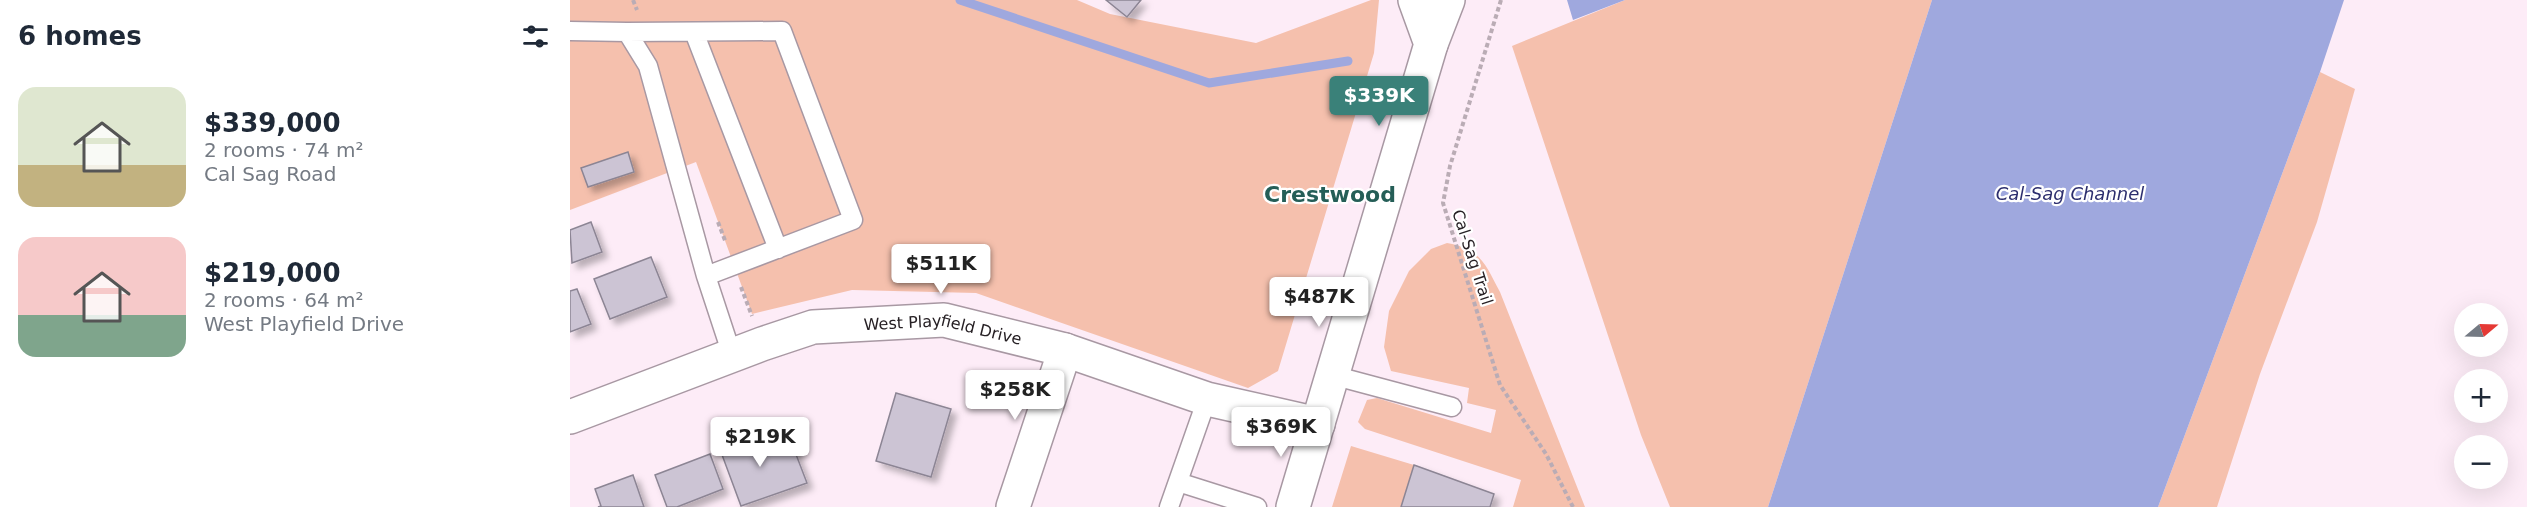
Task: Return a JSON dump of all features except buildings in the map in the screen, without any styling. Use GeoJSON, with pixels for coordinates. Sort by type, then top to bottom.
{"type":"FeatureCollection","features":[{"type":"Feature","properties":{"kind":"street"},"geometry":{"type":"LineString","coordinates":[[1415,0],[1431,44]]}},
{"type":"Feature","properties":{"kind":"street"},"geometry":{"type":"LineString","coordinates":[[1293,507],[1431,44],[1448,0]]}},
{"type":"Feature","properties":{"kind":"street","name":"West Playfield Drive"},"geometry":{"type":"LineString","coordinates":[[570,417],[732,355],[813,327],[944,321],[1065,350],[1207,399],[1318,424]]}},
{"type":"Feature","properties":{"kind":"street"},"geometry":{"type":"LineString","coordinates":[[1013,507],[1065,350]]}},
{"type":"Feature","properties":{"kind":"lane"},"geometry":{"type":"LineString","coordinates":[[570,31],[782,32],[853,220],[706,276]]}},
{"type":"Feature","properties":{"kind":"lane"},"geometry":{"type":"LineString","coordinates":[[627,32],[648,66],[706,276],[732,355]]}},
{"type":"Feature","properties":{"kind":"lane"},"geometry":{"type":"LineString","coordinates":[[694,32],[778,249]]}},
{"type":"Feature","properties":{"kind":"lane"},"geometry":{"type":"LineString","coordinates":[[1332,375],[1452,407]]}},
{"type":"Feature","properties":{"kind":"lane"},"geometry":{"type":"LineString","coordinates":[[1170,507],[1207,399]]}},
{"type":"Feature","properties":{"kind":"lane"},"geometry":{"type":"LineString","coordinates":[[1178,482],[1257,507]]}},
{"type":"Feature","properties":{"kind":"path","name":"Cal-Sag Trail"},"geometry":{"type":"LineString","coordinates":[[1502,0],[1450,166],[1443,203],[1500,384],[1546,454],[1573,507]]}},
{"type":"Feature","properties":{"kind":"shaded area"},"geometry":{"type":"Polygon","coordinates":[[[570,0],[1077,0],[1110,14],[1256,43],[1371,0],[1379,0],[1374,53],[1278,371],[1248,388],[976,293],[852,290],[752,314],[696,162],[570,210],[570,0]]]}},
{"type":"Feature","properties":{"kind":"shaded area"},"geometry":{"type":"Polygon","coordinates":[[[1625,0],[1932,0],[1768,507],[1670,507],[1641,435],[1512,46],[1625,0]]]}},
{"type":"Feature","properties":{"kind":"shaded area"},"geometry":{"type":"Polygon","coordinates":[[[2320,72],[2355,89],[2317,222],[2260,374],[2217,507],[2158,507],[2320,72]]]}},
{"type":"Feature","properties":{"kind":"shaded area"},"geometry":{"type":"Polygon","coordinates":[[[1447,243],[1468,249],[1481,259],[1500,292],[1585,507],[1513,507],[1521,480],[1365,429],[1358,422],[1367,400],[1377,398],[1491,433],[1496,410],[1467,403],[1469,388],[1391,371],[1384,347],[1389,311],[1409,271],[1431,249],[1447,243]]]}},
{"type":"Feature","properties":{"kind":"shaded area"},"geometry":{"type":"Polygon","coordinates":[[[1351,446],[1414,465],[1401,507],[1332,507],[1351,446]]]}},
{"type":"Feature","properties":{"kind":"water"},"geometry":{"type":"Polygon","coordinates":[[[1567,0],[1625,0],[1573,20],[1567,0]]]}},
{"type":"Feature","properties":{"kind":"water","name":"Cal-Sag Channel"},"geometry":{"type":"Polygon","coordinates":[[[1932,0],[2344,0],[2320,72],[2158,507],[1768,507],[1932,0]]]}},
{"type":"Feature","properties":{"kind":"waterway"},"geometry":{"type":"LineString","coordinates":[[960,0],[1209,83],[1348,61]]}},
{"type":"Feature","properties":{"kind":"district","name":"Crestwood"},"geometry":{"type":"Point","coordinates":[1330,194]}}]}
